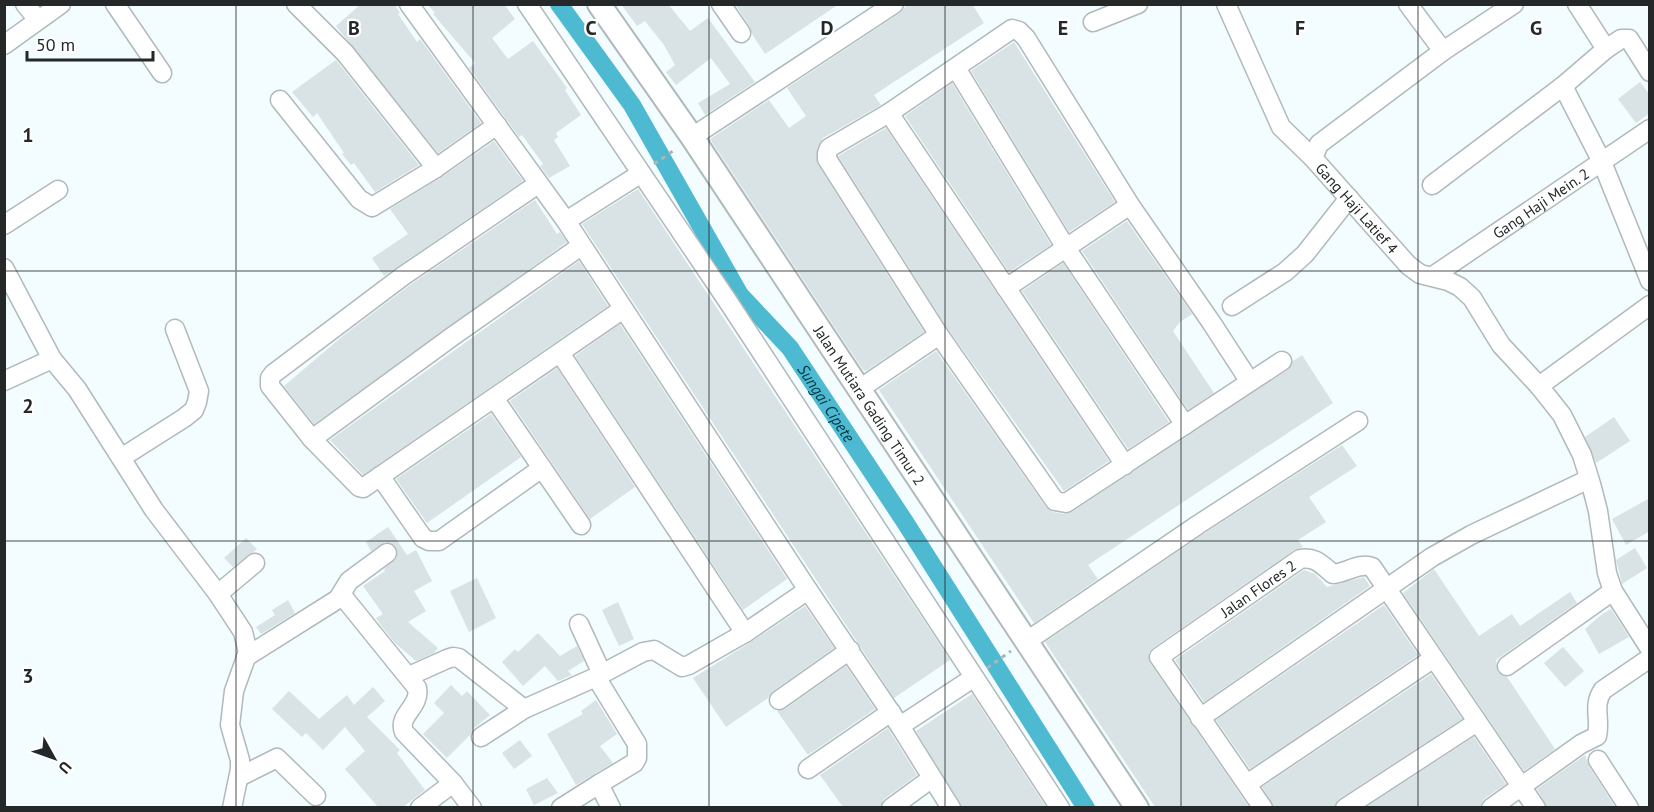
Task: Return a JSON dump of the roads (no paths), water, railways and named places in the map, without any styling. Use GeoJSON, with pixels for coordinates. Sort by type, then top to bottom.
{"type":"FeatureCollection","features":[{"type":"Feature","properties":{"kind":"street"},"geometry":{"type":"LineString","coordinates":[[25,4],[38,20]]}},
{"type":"Feature","properties":{"kind":"street"},"geometry":{"type":"LineString","coordinates":[[4,45],[62,4]]}},
{"type":"Feature","properties":{"kind":"street"},"geometry":{"type":"LineString","coordinates":[[115,4],[162,73]]}},
{"type":"Feature","properties":{"kind":"street"},"geometry":{"type":"LineString","coordinates":[[296,4],[345,53],[436,168]]}},
{"type":"Feature","properties":{"kind":"street"},"geometry":{"type":"LineString","coordinates":[[409,4],[566,221],[808,591],[896,719],[951,807]]}},
{"type":"Feature","properties":{"kind":"street"},"geometry":{"type":"LineString","coordinates":[[527,4],[647,170],[810,426],[979,673],[1060,807]]}},
{"type":"Feature","properties":{"kind":"street","name":"Jalan Mutiara Gading Timur 2"},"geometry":{"type":"LineString","coordinates":[[599,4],[688,140],[943,513],[1022,644],[1137,807]]}},
{"type":"Feature","properties":{"kind":"street"},"geometry":{"type":"LineString","coordinates":[[688,140],[894,4]]}},
{"type":"Feature","properties":{"kind":"street"},"geometry":{"type":"LineString","coordinates":[[1093,22],[1138,4]]}},
{"type":"Feature","properties":{"kind":"street"},"geometry":{"type":"LineString","coordinates":[[1226,4],[1281,127],[1313,158]]}},
{"type":"Feature","properties":{"kind":"street"},"geometry":{"type":"LineString","coordinates":[[1408,4],[1443,51]]}},
{"type":"Feature","properties":{"kind":"street","name":"Gang Haji Latief 4"},"geometry":{"type":"LineString","coordinates":[[1514,4],[1443,51],[1319,144],[1313,158],[1408,265],[1420,274],[1433,276],[1460,287],[1472,298],[1501,345],[1562,415],[1582,455],[1589,479],[1598,511],[1607,573],[1613,591],[1650,649]]}},
{"type":"Feature","properties":{"kind":"street"},"geometry":{"type":"LineString","coordinates":[[1577,4],[1606,49]]}},
{"type":"Feature","properties":{"kind":"street"},"geometry":{"type":"LineString","coordinates":[[724,6],[741,33]]}},
{"type":"Feature","properties":{"kind":"street"},"geometry":{"type":"LineString","coordinates":[[1250,382],[1130,205],[1026,38],[1019,31],[1012,29],[889,113],[829,148],[827,159],[939,335],[1055,501],[1066,503],[1282,361]]}},
{"type":"Feature","properties":{"kind":"street"},"geometry":{"type":"LineString","coordinates":[[1432,185],[1563,87],[1606,49],[1621,39],[1629,39],[1650,72]]}},
{"type":"Feature","properties":{"kind":"street"},"geometry":{"type":"LineString","coordinates":[[956,69],[1066,248],[1185,425]]}},
{"type":"Feature","properties":{"kind":"street"},"geometry":{"type":"LineString","coordinates":[[1563,87],[1602,162],[1650,281]]}},
{"type":"Feature","properties":{"kind":"street"},"geometry":{"type":"LineString","coordinates":[[279,100],[359,199],[369,207],[378,205],[436,168],[497,125]]}},
{"type":"Feature","properties":{"kind":"street"},"geometry":{"type":"LineString","coordinates":[[889,113],[1125,465]]}},
{"type":"Feature","properties":{"kind":"street","name":"Gang Haji Mein. 2"},"geometry":{"type":"LineString","coordinates":[[1433,276],[1650,129]]}},
{"type":"Feature","properties":{"kind":"street"},"geometry":{"type":"LineString","coordinates":[[566,221],[647,170]]}},
{"type":"Feature","properties":{"kind":"street"},"geometry":{"type":"LineString","coordinates":[[538,184],[403,276],[270,378],[270,386],[312,439],[359,487],[363,488],[623,309]]}},
{"type":"Feature","properties":{"kind":"street"},"geometry":{"type":"LineString","coordinates":[[4,225],[58,190]]}},
{"type":"Feature","properties":{"kind":"street"},"geometry":{"type":"LineString","coordinates":[[1232,306],[1286,272],[1305,254],[1349,198]]}},
{"type":"Feature","properties":{"kind":"street"},"geometry":{"type":"LineString","coordinates":[[1006,288],[1130,205]]}},
{"type":"Feature","properties":{"kind":"street"},"geometry":{"type":"LineString","coordinates":[[312,439],[581,246]]}},
{"type":"Feature","properties":{"kind":"street"},"geometry":{"type":"LineString","coordinates":[[4,268],[52,358],[77,389],[153,510],[219,594],[243,632],[247,645],[246,657],[233,697],[230,725],[240,760],[239,777],[232,807]]}},
{"type":"Feature","properties":{"kind":"street"},"geometry":{"type":"LineString","coordinates":[[1539,386],[1650,305]]}},
{"type":"Feature","properties":{"kind":"street"},"geometry":{"type":"LineString","coordinates":[[121,458],[194,410],[199,391],[175,328]]}},
{"type":"Feature","properties":{"kind":"street"},"geometry":{"type":"LineString","coordinates":[[858,390],[939,335]]}},
{"type":"Feature","properties":{"kind":"street"},"geometry":{"type":"LineString","coordinates":[[560,352],[745,633]]}},
{"type":"Feature","properties":{"kind":"street"},"geometry":{"type":"LineString","coordinates":[[4,381],[52,358]]}},
{"type":"Feature","properties":{"kind":"street"},"geometry":{"type":"LineString","coordinates":[[494,398],[581,525]]}},
{"type":"Feature","properties":{"kind":"street"},"geometry":{"type":"LineString","coordinates":[[1022,644],[1199,524],[1358,421]]}},
{"type":"Feature","properties":{"kind":"street"},"geometry":{"type":"LineString","coordinates":[[380,476],[423,538],[433,542],[439,541],[542,468]]}},
{"type":"Feature","properties":{"kind":"street"},"geometry":{"type":"LineString","coordinates":[[1263,807],[1200,718],[1432,557],[1471,535],[1589,479]]}},
{"type":"Feature","properties":{"kind":"street"},"geometry":{"type":"LineString","coordinates":[[246,657],[338,599],[349,581],[387,553]]}},
{"type":"Feature","properties":{"kind":"street","name":"Jalan Flores 2"},"geometry":{"type":"LineString","coordinates":[[1200,718],[1159,657],[1300,559],[1314,559],[1333,574],[1367,565],[1372,567],[1386,588]]}},
{"type":"Feature","properties":{"kind":"street"},"geometry":{"type":"LineString","coordinates":[[219,594],[255,563]]}},
{"type":"Feature","properties":{"kind":"street"},"geometry":{"type":"LineString","coordinates":[[1386,588],[1536,807]]}},
{"type":"Feature","properties":{"kind":"street"},"geometry":{"type":"LineString","coordinates":[[481,737],[524,709],[599,676],[643,652],[650,650],[659,653],[682,667],[690,665],[745,633],[808,591]]}},
{"type":"Feature","properties":{"kind":"street"},"geometry":{"type":"LineString","coordinates":[[1507,666],[1613,591]]}},
{"type":"Feature","properties":{"kind":"street"},"geometry":{"type":"LineString","coordinates":[[338,599],[345,599],[417,688],[418,695],[414,707],[404,718],[402,728],[472,807]]}},
{"type":"Feature","properties":{"kind":"street"},"geometry":{"type":"LineString","coordinates":[[561,807],[634,763],[638,752],[637,744],[599,676],[579,624]]}},
{"type":"Feature","properties":{"kind":"street"},"geometry":{"type":"LineString","coordinates":[[778,700],[850,650]]}},
{"type":"Feature","properties":{"kind":"street"},"geometry":{"type":"LineString","coordinates":[[409,676],[447,659],[459,658],[524,709]]}},
{"type":"Feature","properties":{"kind":"street"},"geometry":{"type":"LineString","coordinates":[[1247,784],[1434,658]]}},
{"type":"Feature","properties":{"kind":"street"},"geometry":{"type":"LineString","coordinates":[[1491,807],[1581,744],[1597,736],[1598,696],[1603,690],[1650,658]]}},
{"type":"Feature","properties":{"kind":"street"},"geometry":{"type":"LineString","coordinates":[[807,768],[979,673]]}},
{"type":"Feature","properties":{"kind":"street"},"geometry":{"type":"LineString","coordinates":[[1345,807],[1477,722]]}},
{"type":"Feature","properties":{"kind":"street"},"geometry":{"type":"LineString","coordinates":[[239,777],[277,758],[316,796]]}},
{"type":"Feature","properties":{"kind":"street"},"geometry":{"type":"LineString","coordinates":[[1598,760],[1629,807]]}},
{"type":"Feature","properties":{"kind":"street"},"geometry":{"type":"LineString","coordinates":[[891,807],[932,778]]}},
{"type":"Feature","properties":{"kind":"street"},"geometry":{"type":"LineString","coordinates":[[420,807],[453,783]]}},
{"type":"Feature","properties":{"kind":"street"},"geometry":{"type":"LineString","coordinates":[[599,784],[611,807]]}},
{"type":"Feature","properties":{"kind":"waterway","name":"Sungai Cipete"},"geometry":{"type":"LineString","coordinates":[[559,4],[632,105],[740,295],[790,348],[905,522],[1086,808]]}}]}
